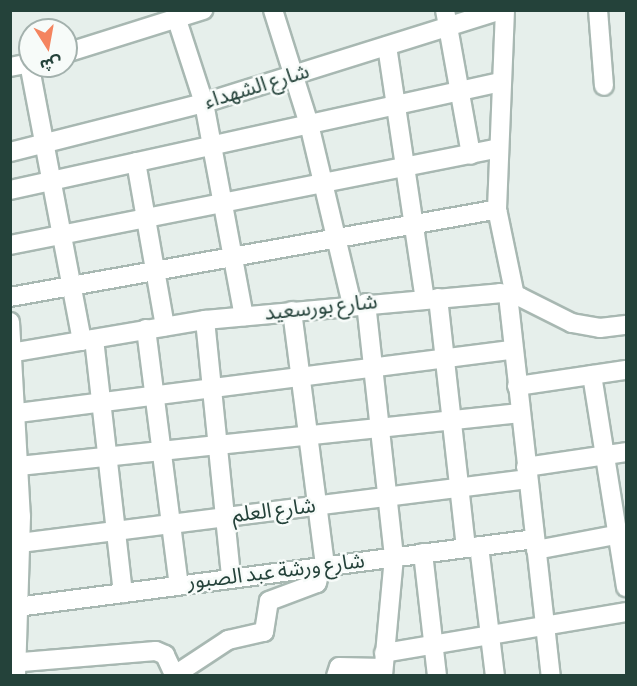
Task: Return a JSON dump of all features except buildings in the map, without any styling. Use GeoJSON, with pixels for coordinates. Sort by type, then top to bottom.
{"type":"FeatureCollection","features":[{"type":"Feature","properties":{"kind":"street"},"geometry":{"type":"LineString","coordinates":[[78,49],[203,10]]}},
{"type":"Feature","properties":{"kind":"street"},"geometry":{"type":"LineString","coordinates":[[273,10],[309,124],[337,238],[359,304],[373,368],[394,557],[383,665]]}},
{"type":"Feature","properties":{"kind":"street"},"geometry":{"type":"LineString","coordinates":[[503,10],[497,149],[497,209],[511,296],[513,350],[551,675]]}},
{"type":"Feature","properties":{"kind":"street","name":"شارع الشهداء"},"geometry":{"type":"LineString","coordinates":[[10,152],[204,104],[387,46],[446,19],[503,10]]}},
{"type":"Feature","properties":{"kind":"street"},"geometry":{"type":"LineString","coordinates":[[598,10],[604,86]]}},
{"type":"Feature","properties":{"kind":"street"},"geometry":{"type":"LineString","coordinates":[[446,19],[471,155]]}},
{"type":"Feature","properties":{"kind":"street"},"geometry":{"type":"LineString","coordinates":[[177,20],[204,104],[244,316]]}},
{"type":"Feature","properties":{"kind":"street"},"geometry":{"type":"LineString","coordinates":[[387,46],[414,224],[445,359],[460,488],[490,635],[495,675]]}},
{"type":"Feature","properties":{"kind":"street"},"geometry":{"type":"LineString","coordinates":[[32,78],[72,286],[88,340],[101,402],[123,593]]}},
{"type":"Feature","properties":{"kind":"street"},"geometry":{"type":"LineString","coordinates":[[10,190],[501,82]]}},
{"type":"Feature","properties":{"kind":"street"},"geometry":{"type":"LineString","coordinates":[[10,245],[325,185],[497,149]]}},
{"type":"Feature","properties":{"kind":"street"},"geometry":{"type":"LineString","coordinates":[[135,162],[165,326]]}},
{"type":"Feature","properties":{"kind":"street"},"geometry":{"type":"LineString","coordinates":[[10,297],[497,209]]}},
{"type":"Feature","properties":{"kind":"street","name":"شارع بورسعيد"},"geometry":{"type":"LineString","coordinates":[[12,352],[205,320],[432,299],[511,296],[572,323],[600,328],[627,325]]}},
{"type":"Feature","properties":{"kind":"street"},"geometry":{"type":"LineString","coordinates":[[10,322],[18,413],[19,465],[16,516],[20,543],[14,581],[17,607],[14,667],[151,652],[165,656],[175,675],[228,639],[264,632],[269,601],[317,583],[323,566],[292,311]]}},
{"type":"Feature","properties":{"kind":"street"},"geometry":{"type":"LineString","coordinates":[[205,320],[231,578]]}},
{"type":"Feature","properties":{"kind":"street"},"geometry":{"type":"LineString","coordinates":[[146,329],[179,585]]}},
{"type":"Feature","properties":{"kind":"street"},"geometry":{"type":"LineString","coordinates":[[18,413],[513,350]]}},
{"type":"Feature","properties":{"kind":"street"},"geometry":{"type":"LineString","coordinates":[[517,386],[627,370]]}},
{"type":"Feature","properties":{"kind":"street"},"geometry":{"type":"LineString","coordinates":[[592,375],[605,456],[622,534],[627,587]]}},
{"type":"Feature","properties":{"kind":"street"},"geometry":{"type":"LineString","coordinates":[[19,465],[520,413]]}},
{"type":"Feature","properties":{"kind":"street","name":"شارع العلم"},"geometry":{"type":"LineString","coordinates":[[20,543],[460,488],[627,452]]}},
{"type":"Feature","properties":{"kind":"street","name":"شارع ورشة عبد الصبور"},"geometry":{"type":"LineString","coordinates":[[17,607],[472,547],[536,544],[622,534]]}},
{"type":"Feature","properties":{"kind":"street"},"geometry":{"type":"LineString","coordinates":[[423,553],[437,675]]}},
{"type":"Feature","properties":{"kind":"street"},"geometry":{"type":"LineString","coordinates":[[336,675],[339,667],[383,665],[434,644],[627,612]]}}]}
